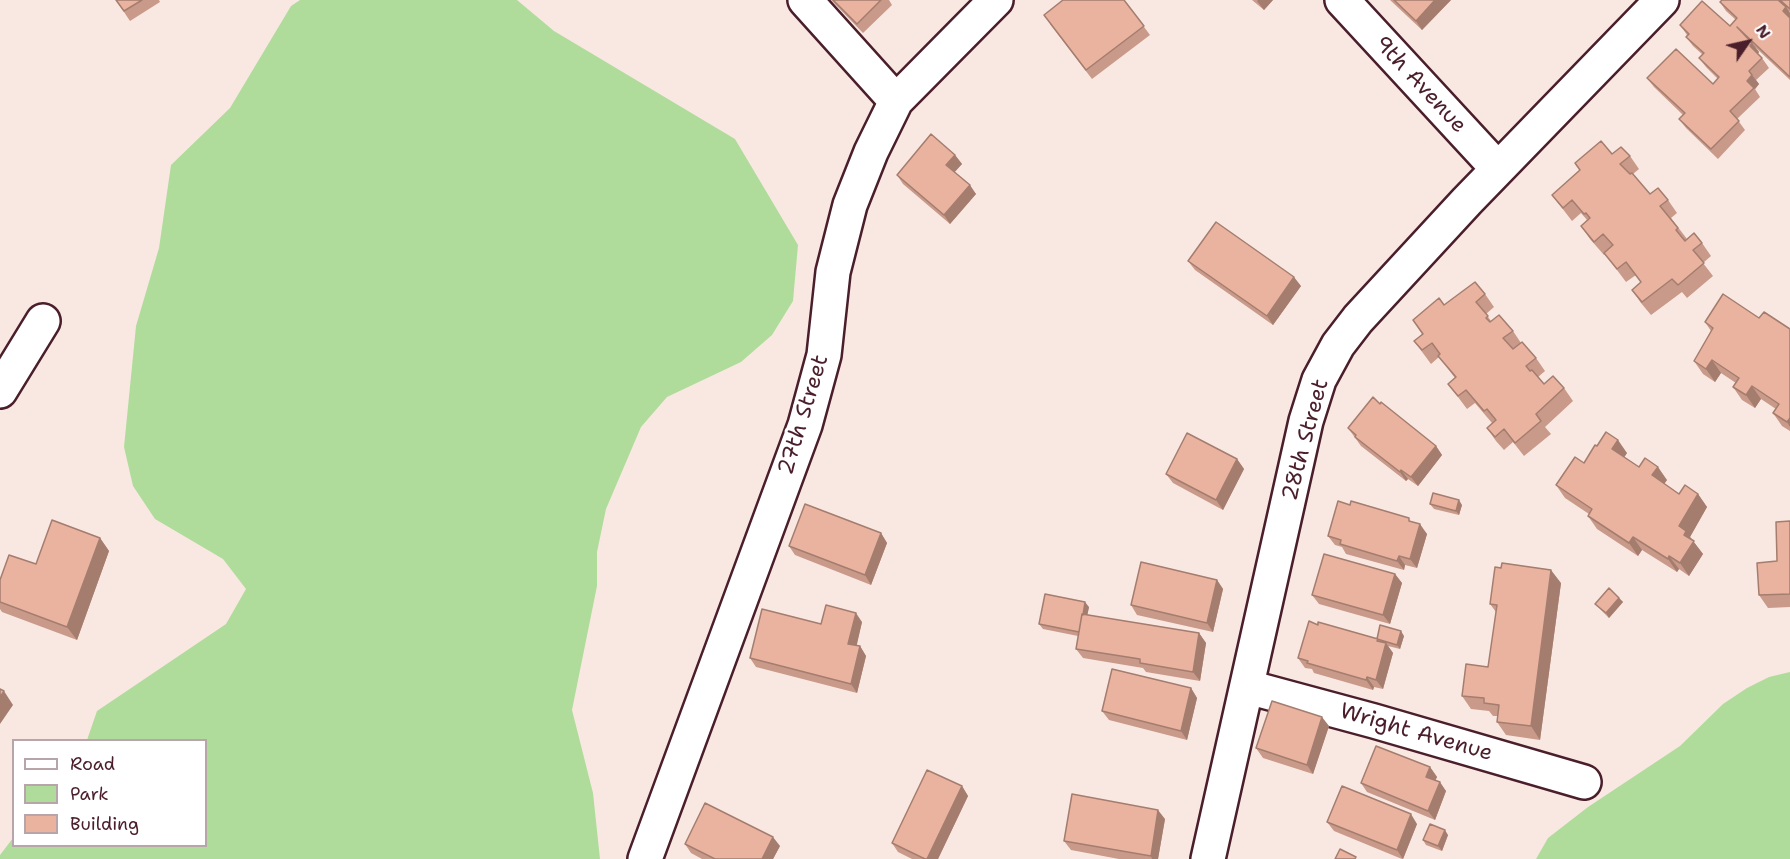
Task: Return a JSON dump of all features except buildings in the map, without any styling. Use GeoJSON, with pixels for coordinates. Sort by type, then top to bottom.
{"type":"FeatureCollection","features":[{"type":"Feature","properties":{"kind":"street"},"geometry":{"type":"LineString","coordinates":[[805,0],[896,101]]}},
{"type":"Feature","properties":{"kind":"street","name":"27th Street"},"geometry":{"type":"LineString","coordinates":[[645,859],[805,425],[824,355],[833,272],[850,205],[871,152],[896,101],[996,0]]}},
{"type":"Feature","properties":{"kind":"street","name":"9th Avenue"},"geometry":{"type":"LineString","coordinates":[[1342,0],[1498,169]]}},
{"type":"Feature","properties":{"kind":"street","name":"28th Street"},"geometry":{"type":"LineString","coordinates":[[1208,859],[1306,421],[1319,380],[1338,345],[1358,319],[1498,169],[1662,0]]}},
{"type":"Feature","properties":{"kind":"street"},"geometry":{"type":"LineString","coordinates":[[0,391],[43,321]]}},
{"type":"Feature","properties":{"kind":"street","name":"Wright Avenue"},"geometry":{"type":"LineString","coordinates":[[1248,687],[1584,782]]}},
{"type":"Feature","properties":{"kind":"green space"},"geometry":{"type":"Polygon","coordinates":[[[300,0],[517,0],[554,31],[735,139],[798,245],[793,301],[772,335],[741,362],[667,397],[641,427],[606,509],[597,552],[597,586],[572,710],[593,793],[600,859],[0,859],[0,855],[12,839],[12,847],[207,847],[207,739],[87,739],[97,711],[226,624],[246,589],[223,559],[155,519],[133,486],[124,447],[136,326],[159,248],[171,165],[230,108],[291,6],[300,0]]]}},
{"type":"Feature","properties":{"kind":"green space"},"geometry":{"type":"Polygon","coordinates":[[[1790,672],[1790,859],[1536,859],[1548,838],[1588,807],[1680,746],[1723,704],[1769,677],[1790,672]]]}}]}
